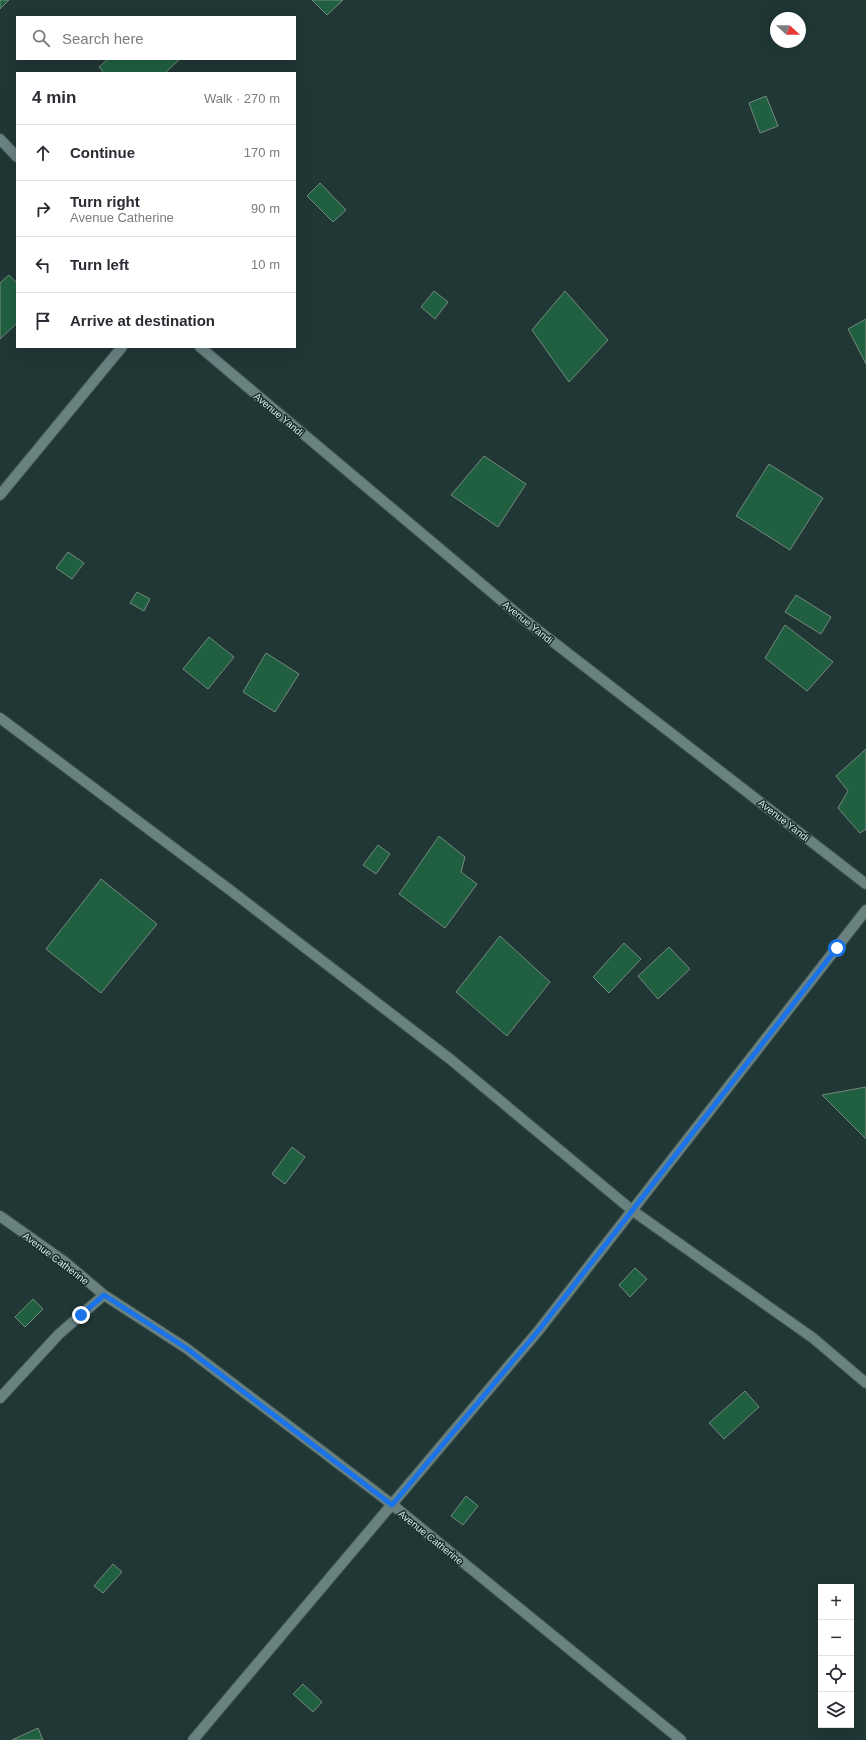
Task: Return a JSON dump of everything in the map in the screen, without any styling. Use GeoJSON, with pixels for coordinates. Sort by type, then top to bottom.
{"type":"FeatureCollection","features":[{"type":"Feature","properties":{"kind":"street"},"geometry":{"type":"LineString","coordinates":[[0,139],[16,156]]}},
{"type":"Feature","properties":{"kind":"street"},"geometry":{"type":"LineString","coordinates":[[0,495],[121,348]]}},
{"type":"Feature","properties":{"kind":"street","name":"Avenue Yandi"},"geometry":{"type":"LineString","coordinates":[[201,348],[521,617],[866,884]]}},
{"type":"Feature","properties":{"kind":"street"},"geometry":{"type":"LineString","coordinates":[[0,718],[230,890],[450,1059],[632,1210],[813,1338],[866,1383]]}},
{"type":"Feature","properties":{"kind":"street"},"geometry":{"type":"LineString","coordinates":[[193,1740],[539,1330],[866,910]]}},
{"type":"Feature","properties":{"kind":"street","name":"Avenue Catherine"},"geometry":{"type":"LineString","coordinates":[[0,1216],[65,1262],[104,1295],[186,1348],[392,1505],[681,1740]]}},
{"type":"Feature","properties":{"kind":"street"},"geometry":{"type":"LineString","coordinates":[[0,1398],[59,1334],[104,1295]]}},
{"type":"Feature","properties":{"kind":"building"},"geometry":{"type":"Polygon","coordinates":[[[0,0],[9,0],[0,9],[0,0]]]}},
{"type":"Feature","properties":{"kind":"building"},"geometry":{"type":"Polygon","coordinates":[[[312,0],[343,0],[327,15],[312,0]]]}},
{"type":"Feature","properties":{"kind":"building"},"geometry":{"type":"Polygon","coordinates":[[[107,60],[179,60],[166,72],[103,72],[99,67],[107,60]]]}},
{"type":"Feature","properties":{"kind":"building"},"geometry":{"type":"Polygon","coordinates":[[[766,96],[778,126],[760,133],[749,103],[766,96]]]}},
{"type":"Feature","properties":{"kind":"building"},"geometry":{"type":"Polygon","coordinates":[[[320,183],[346,210],[333,222],[307,196],[320,183]]]}},
{"type":"Feature","properties":{"kind":"building"},"geometry":{"type":"Polygon","coordinates":[[[9,275],[16,282],[16,324],[0,339],[0,283],[9,275]]]}},
{"type":"Feature","properties":{"kind":"building"},"geometry":{"type":"Polygon","coordinates":[[[434,291],[448,302],[435,319],[421,307],[434,291]]]}},
{"type":"Feature","properties":{"kind":"building"},"geometry":{"type":"Polygon","coordinates":[[[565,291],[608,340],[569,382],[532,330],[565,291]]]}},
{"type":"Feature","properties":{"kind":"building"},"geometry":{"type":"Polygon","coordinates":[[[866,319],[866,364],[848,329],[866,319]]]}},
{"type":"Feature","properties":{"kind":"building"},"geometry":{"type":"Polygon","coordinates":[[[484,456],[526,484],[498,527],[451,495],[484,456]]]}},
{"type":"Feature","properties":{"kind":"building"},"geometry":{"type":"Polygon","coordinates":[[[769,464],[823,498],[790,550],[736,516],[769,464]]]}},
{"type":"Feature","properties":{"kind":"building"},"geometry":{"type":"Polygon","coordinates":[[[68,552],[84,563],[72,579],[56,568],[68,552]]]}},
{"type":"Feature","properties":{"kind":"building"},"geometry":{"type":"Polygon","coordinates":[[[137,592],[150,599],[144,611],[130,603],[137,592]]]}},
{"type":"Feature","properties":{"kind":"building"},"geometry":{"type":"Polygon","coordinates":[[[796,595],[831,617],[821,634],[785,612],[796,595]]]}},
{"type":"Feature","properties":{"kind":"building"},"geometry":{"type":"Polygon","coordinates":[[[785,625],[833,662],[807,691],[765,658],[785,625]]]}},
{"type":"Feature","properties":{"kind":"building"},"geometry":{"type":"Polygon","coordinates":[[[209,637],[234,657],[208,689],[183,669],[209,637]]]}},
{"type":"Feature","properties":{"kind":"building"},"geometry":{"type":"Polygon","coordinates":[[[266,653],[299,674],[275,712],[243,692],[266,653]]]}},
{"type":"Feature","properties":{"kind":"building"},"geometry":{"type":"Polygon","coordinates":[[[866,749],[866,829],[860,833],[838,808],[848,791],[836,776],[866,749]]]}},
{"type":"Feature","properties":{"kind":"building"},"geometry":{"type":"Polygon","coordinates":[[[439,836],[465,857],[461,872],[477,884],[445,928],[399,894],[439,836]]]}},
{"type":"Feature","properties":{"kind":"building"},"geometry":{"type":"Polygon","coordinates":[[[378,845],[390,854],[376,874],[363,865],[378,845]]]}},
{"type":"Feature","properties":{"kind":"building"},"geometry":{"type":"Polygon","coordinates":[[[101,879],[157,924],[101,993],[46,949],[101,879]]]}},
{"type":"Feature","properties":{"kind":"building"},"geometry":{"type":"Polygon","coordinates":[[[500,936],[550,982],[507,1036],[456,992],[500,936]]]}},
{"type":"Feature","properties":{"kind":"building"},"geometry":{"type":"Polygon","coordinates":[[[624,943],[641,959],[609,993],[593,977],[624,943]]]}},
{"type":"Feature","properties":{"kind":"building"},"geometry":{"type":"Polygon","coordinates":[[[669,947],[690,969],[658,999],[638,976],[669,947]]]}},
{"type":"Feature","properties":{"kind":"building"},"geometry":{"type":"Polygon","coordinates":[[[866,1087],[866,1139],[822,1095],[866,1087]]]}},
{"type":"Feature","properties":{"kind":"building"},"geometry":{"type":"Polygon","coordinates":[[[292,1147],[305,1157],[285,1184],[272,1174],[292,1147]]]}},
{"type":"Feature","properties":{"kind":"building"},"geometry":{"type":"Polygon","coordinates":[[[635,1268],[647,1279],[630,1297],[619,1285],[635,1268]]]}},
{"type":"Feature","properties":{"kind":"building"},"geometry":{"type":"Polygon","coordinates":[[[33,1299],[43,1309],[25,1327],[15,1317],[33,1299]]]}},
{"type":"Feature","properties":{"kind":"building"},"geometry":{"type":"Polygon","coordinates":[[[745,1391],[759,1407],[724,1439],[709,1423],[745,1391]]]}},
{"type":"Feature","properties":{"kind":"building"},"geometry":{"type":"Polygon","coordinates":[[[466,1496],[478,1506],[463,1525],[451,1516],[466,1496]]]}},
{"type":"Feature","properties":{"kind":"building"},"geometry":{"type":"Polygon","coordinates":[[[113,1564],[122,1572],[103,1593],[94,1586],[113,1564]]]}},
{"type":"Feature","properties":{"kind":"building"},"geometry":{"type":"Polygon","coordinates":[[[303,1684],[322,1702],[313,1712],[293,1694],[303,1684]]]}},
{"type":"Feature","properties":{"kind":"building"},"geometry":{"type":"Polygon","coordinates":[[[38,1728],[43,1740],[12,1740],[38,1728]]]}},
{"type":"Feature","properties":{"kind":"route"},"geometry":{"type":"LineString","coordinates":[[81,1315],[104,1295],[186,1348],[392,1505],[539,1330],[837,948]]}}]}
